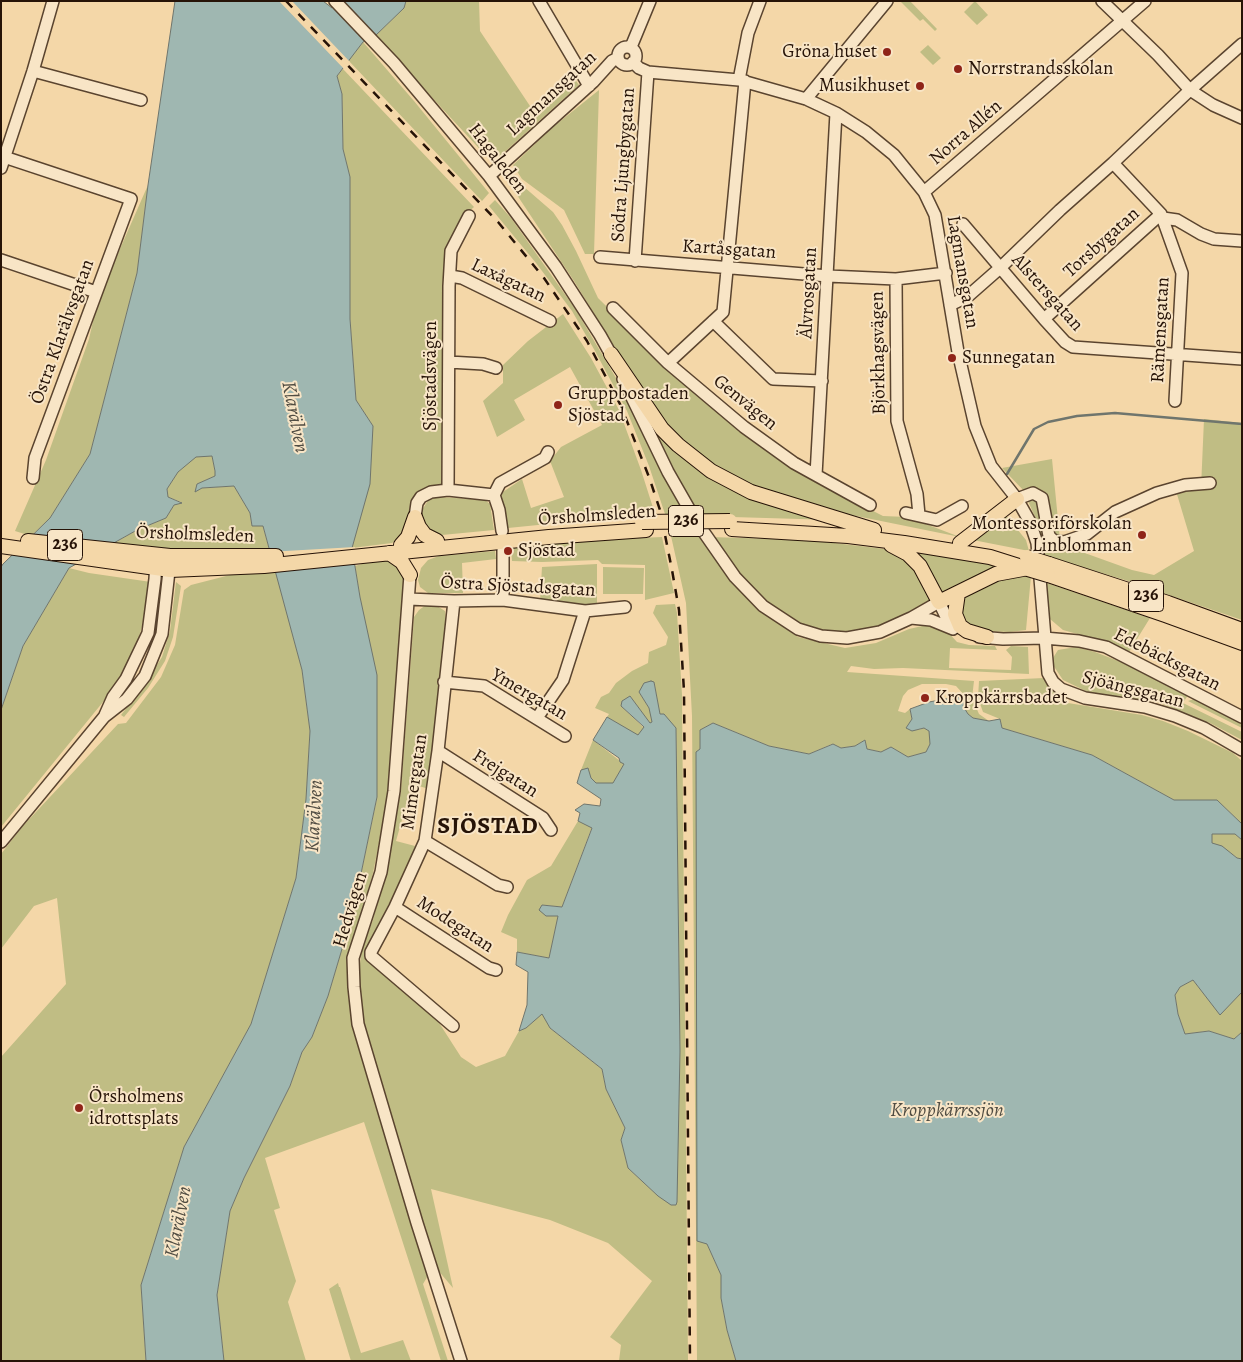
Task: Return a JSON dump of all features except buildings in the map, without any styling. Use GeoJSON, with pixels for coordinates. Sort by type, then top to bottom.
{"type":"FeatureCollection","features":[{"type":"Feature","properties":{"kind":"main road"},"geometry":{"type":"LineString","coordinates":[[611,354],[662,428],[678,445],[711,471],[751,492],[875,535],[915,560],[939,602],[996,574],[1027,563]]}},
{"type":"Feature","properties":{"kind":"main road"},"geometry":{"type":"LineString","coordinates":[[960,543],[1017,499]]}},
{"type":"Feature","properties":{"kind":"main road"},"geometry":{"type":"LineString","coordinates":[[401,545],[408,537],[415,517]]}},
{"type":"Feature","properties":{"kind":"main road"},"geometry":{"type":"LineString","coordinates":[[410,575],[413,565],[432,545],[419,528],[415,517]]}},
{"type":"Feature","properties":{"kind":"main road","name":"Örsholmsleden"},"geometry":{"type":"LineString","coordinates":[[366,552],[389,554],[432,545],[591,525],[811,524],[1027,563]]}},
{"type":"Feature","properties":{"kind":"main road","name":"Örsholmsleden"},"geometry":{"type":"LineString","coordinates":[[875,535],[960,543],[1168,603],[1242,630]]}},
{"type":"Feature","properties":{"kind":"main road","name":"Örsholmsleden"},"geometry":{"type":"LineString","coordinates":[[1,538],[128,552],[156,561]]}},
{"type":"Feature","properties":{"kind":"main road","name":"Örsholmsleden"},"geometry":{"type":"LineString","coordinates":[[1,546],[111,561],[156,561],[170,563],[264,561],[366,552],[401,545],[432,545]]}},
{"type":"Feature","properties":{"kind":"main road"},"geometry":{"type":"LineString","coordinates":[[389,554],[402,562],[410,575]]}},
{"type":"Feature","properties":{"kind":"main road","name":"Örsholmsleden"},"geometry":{"type":"LineString","coordinates":[[1048,569],[1242,643]]}},
{"type":"Feature","properties":{"kind":"main road"},"geometry":{"type":"LineString","coordinates":[[958,593],[956,614],[960,626],[967,631],[987,637]]}},
{"type":"Feature","properties":{"kind":"street"},"geometry":{"type":"LineString","coordinates":[[2,161],[33,71],[53,1]]}},
{"type":"Feature","properties":{"kind":"street","name":"Hagaleden"},"geometry":{"type":"LineString","coordinates":[[335,1],[394,63],[489,176],[556,267],[611,354],[668,472],[696,521],[734,577],[763,606],[798,629],[821,636],[847,638],[880,632],[911,618],[939,602]]}},
{"type":"Feature","properties":{"kind":"street"},"geometry":{"type":"LineString","coordinates":[[539,1],[589,86]]}},
{"type":"Feature","properties":{"kind":"street"},"geometry":{"type":"LineString","coordinates":[[633,62],[636,54],[631,47],[650,1]]}},
{"type":"Feature","properties":{"kind":"street"},"geometry":{"type":"LineString","coordinates":[[668,363],[724,312],[742,80],[748,33],[760,1]]}},
{"type":"Feature","properties":{"kind":"street"},"geometry":{"type":"LineString","coordinates":[[806,99],[886,1]]}},
{"type":"Feature","properties":{"kind":"street"},"geometry":{"type":"LineString","coordinates":[[1102,1],[1158,55],[1190,90],[1213,105],[1242,118]]}},
{"type":"Feature","properties":{"kind":"street","name":"Norra Allén"},"geometry":{"type":"LineString","coordinates":[[924,192],[1145,1]]}},
{"type":"Feature","properties":{"kind":"street"},"geometry":{"type":"LineString","coordinates":[[950,305],[967,296],[1000,268],[1060,210],[1242,44]]}},
{"type":"Feature","properties":{"kind":"street","name":"Lagmansgatan"},"geometry":{"type":"LineString","coordinates":[[631,47],[626,46],[620,49],[618,54],[620,62],[625,65],[633,62],[639,68],[648,72],[742,80],[806,99],[836,112],[880,143],[894,156],[924,192],[936,215],[950,305],[965,383],[982,446],[991,466],[1017,499],[1030,522],[1037,543],[1048,673]]}},
{"type":"Feature","properties":{"kind":"street","name":"Lagmansgatan"},"geometry":{"type":"LineString","coordinates":[[489,176],[589,86],[612,61],[618,58]]}},
{"type":"Feature","properties":{"kind":"street"},"geometry":{"type":"LineString","coordinates":[[33,71],[140,100]]}},
{"type":"Feature","properties":{"kind":"street","name":"Södra Ljungbygatan"},"geometry":{"type":"LineString","coordinates":[[635,261],[648,72]]}},
{"type":"Feature","properties":{"kind":"street","name":"Älvrosgatan"},"geometry":{"type":"LineString","coordinates":[[816,475],[836,112]]}},
{"type":"Feature","properties":{"kind":"street","name":"Östra Klarälvsgatan"},"geometry":{"type":"LineString","coordinates":[[2,161],[131,199],[36,457],[33,478]]}},
{"type":"Feature","properties":{"kind":"street","name":"Rämensgatan"},"geometry":{"type":"LineString","coordinates":[[1113,163],[1162,216],[1182,273],[1175,401]]}},
{"type":"Feature","properties":{"kind":"street","name":"Sjöstadsvägen"},"geometry":{"type":"LineString","coordinates":[[448,490],[451,251],[469,216]]}},
{"type":"Feature","properties":{"kind":"street"},"geometry":{"type":"LineString","coordinates":[[1162,216],[1177,220],[1214,239],[1242,241]]}},
{"type":"Feature","properties":{"kind":"street","name":"Torsbygatan"},"geometry":{"type":"LineString","coordinates":[[1044,319],[1162,216]]}},
{"type":"Feature","properties":{"kind":"street","name":"Alstersgatan"},"geometry":{"type":"LineString","coordinates":[[963,224],[1044,319],[1065,342],[1073,347],[1242,359]]}},
{"type":"Feature","properties":{"kind":"street","name":"Kartåsgatan"},"geometry":{"type":"LineString","coordinates":[[600,257],[828,276],[896,279],[946,273]]}},
{"type":"Feature","properties":{"kind":"street"},"geometry":{"type":"LineString","coordinates":[[1,260],[96,292]]}},
{"type":"Feature","properties":{"kind":"street","name":"Laxågatan"},"geometry":{"type":"LineString","coordinates":[[450,276],[462,278],[550,320]]}},
{"type":"Feature","properties":{"kind":"street","name":"Björkhagsvägen"},"geometry":{"type":"LineString","coordinates":[[896,279],[897,421],[917,494],[919,515]]}},
{"type":"Feature","properties":{"kind":"street","name":"Genvägen"},"geometry":{"type":"LineString","coordinates":[[613,308],[668,363],[744,427],[794,463],[870,505]]}},
{"type":"Feature","properties":{"kind":"street"},"geometry":{"type":"LineString","coordinates":[[713,322],[773,380],[822,381]]}},
{"type":"Feature","properties":{"kind":"street"},"geometry":{"type":"LineString","coordinates":[[449,362],[483,364],[496,368]]}},
{"type":"Feature","properties":{"kind":"street"},"geometry":{"type":"LineString","coordinates":[[502,531],[499,510],[494,495],[500,484],[545,458],[548,452]]}},
{"type":"Feature","properties":{"kind":"street"},"geometry":{"type":"LineString","coordinates":[[1017,499],[1033,493],[1042,498],[1049,536],[1054,541],[1064,542],[1087,534],[1116,512],[1157,494],[1185,485],[1210,483]]}},
{"type":"Feature","properties":{"kind":"street"},"geometry":{"type":"LineString","coordinates":[[415,517],[417,503],[425,494],[431,492],[448,490],[494,495]]}},
{"type":"Feature","properties":{"kind":"street"},"geometry":{"type":"LineString","coordinates":[[906,513],[937,520],[962,506]]}},
{"type":"Feature","properties":{"kind":"street"},"geometry":{"type":"LineString","coordinates":[[503,550],[503,600]]}},
{"type":"Feature","properties":{"kind":"street"},"geometry":{"type":"LineString","coordinates":[[104,717],[113,698],[126,679],[148,633],[156,561]]}},
{"type":"Feature","properties":{"kind":"street"},"geometry":{"type":"LineString","coordinates":[[1,842],[104,717],[127,699],[145,676],[162,634],[170,563]]}},
{"type":"Feature","properties":{"kind":"street","name":"Hedvägen"},"geometry":{"type":"LineString","coordinates":[[410,575],[394,791],[381,872],[353,958],[354,987],[358,1024],[417,1223],[461,1361]]}},
{"type":"Feature","properties":{"kind":"street","name":"Östra Sjöstadsgatan"},"geometry":{"type":"LineString","coordinates":[[409,599],[454,601],[503,600],[585,611],[626,608]]}},
{"type":"Feature","properties":{"kind":"street","name":"Mimergatan"},"geometry":{"type":"LineString","coordinates":[[453,1026],[371,956],[371,952],[395,907],[425,841],[438,751],[454,601]]}},
{"type":"Feature","properties":{"kind":"street"},"geometry":{"type":"LineString","coordinates":[[939,602],[951,627]]}},
{"type":"Feature","properties":{"kind":"street"},"geometry":{"type":"LineString","coordinates":[[537,718],[562,680],[585,611]]}},
{"type":"Feature","properties":{"kind":"street","name":"Edebäcksgatan"},"geometry":{"type":"LineString","coordinates":[[911,618],[930,620],[951,627],[966,636],[1003,639],[1044,638],[1079,641],[1106,647],[1242,718]]}},
{"type":"Feature","properties":{"kind":"street","name":"Sjöängsgatan"},"geometry":{"type":"LineString","coordinates":[[1048,673],[1053,682],[1061,689],[1085,698],[1145,707],[1175,716],[1204,728],[1242,750]]}},
{"type":"Feature","properties":{"kind":"street","name":"Ymergatan"},"geometry":{"type":"LineString","coordinates":[[444,682],[484,686],[565,736]]}},
{"type":"Feature","properties":{"kind":"street","name":"Frejgatan"},"geometry":{"type":"LineString","coordinates":[[438,751],[543,818],[551,830]]}},
{"type":"Feature","properties":{"kind":"street"},"geometry":{"type":"LineString","coordinates":[[425,841],[498,885],[507,887]]}},
{"type":"Feature","properties":{"kind":"street","name":"Modegatan"},"geometry":{"type":"LineString","coordinates":[[395,907],[489,968],[496,970]]}},
{"type":"Feature","properties":{"kind":"shaded area"},"geometry":{"type":"Polygon","coordinates":[[[406,1],[479,1],[480,31],[534,112],[574,78],[579,85],[499,157],[487,157],[375,36],[404,8],[406,1]]]}},
{"type":"Feature","properties":{"kind":"shaded area"},"geometry":{"type":"Polygon","coordinates":[[[900,1],[910,1],[937,29],[935,31],[923,19],[920,21],[900,1]]]}},
{"type":"Feature","properties":{"kind":"shaded area"},"geometry":{"type":"Polygon","coordinates":[[[975,1],[988,15],[977,25],[964,12],[975,1]]]}},
{"type":"Feature","properties":{"kind":"shaded area"},"geometry":{"type":"Polygon","coordinates":[[[363,42],[489,193],[482,201],[348,60],[363,42]]]}},
{"type":"Feature","properties":{"kind":"shaded area"},"geometry":{"type":"Polygon","coordinates":[[[928,45],[941,58],[933,65],[920,52],[928,45]]]}},
{"type":"Feature","properties":{"kind":"shaded area"},"geometry":{"type":"Polygon","coordinates":[[[343,69],[474,207],[463,217],[448,250],[443,486],[411,505],[407,526],[402,536],[392,543],[352,548],[373,426],[356,400],[350,319],[350,177],[343,149],[342,94],[337,76],[343,69]]]}},
{"type":"Feature","properties":{"kind":"shaded area"},"geometry":{"type":"Polygon","coordinates":[[[599,90],[594,254],[585,254],[564,210],[522,179],[513,165],[553,127],[599,90]]]}},
{"type":"Feature","properties":{"kind":"shaded area"},"geometry":{"type":"Polygon","coordinates":[[[148,185],[137,273],[90,454],[50,518],[31,536],[15,531],[46,460],[89,339],[98,299],[148,185]]]}},
{"type":"Feature","properties":{"kind":"shaded area"},"geometry":{"type":"Polygon","coordinates":[[[523,186],[553,212],[562,225],[598,298],[692,391],[788,462],[834,491],[883,516],[907,517],[960,537],[802,505],[724,474],[683,444],[653,410],[574,281],[513,189],[520,190],[523,186]]]}},
{"type":"Feature","properties":{"kind":"shaded area"},"geometry":{"type":"Polygon","coordinates":[[[495,200],[511,218],[576,310],[616,378],[656,459],[688,516],[666,517],[649,466],[627,411],[595,351],[572,311],[536,263],[489,206],[495,200]]]}},
{"type":"Feature","properties":{"kind":"shaded area"},"geometry":{"type":"Polygon","coordinates":[[[563,314],[591,358],[619,410],[656,517],[588,520],[508,528],[500,494],[522,479],[531,508],[564,497],[550,461],[561,447],[602,425],[570,367],[514,400],[525,420],[497,437],[483,401],[503,383],[503,365],[528,341],[563,314]]]}},
{"type":"Feature","properties":{"kind":"shaded area"},"geometry":{"type":"Polygon","coordinates":[[[641,410],[687,460],[834,520],[698,516],[677,482],[641,410]]]}},
{"type":"Feature","properties":{"kind":"shaded area"},"geometry":{"type":"Polygon","coordinates":[[[1204,419],[1242,423],[1242,620],[1128,581],[1042,555],[1040,528],[1028,501],[1035,498],[1041,501],[1048,543],[1063,549],[1068,547],[1132,570],[1154,575],[1194,551],[1176,491],[1201,488],[1204,419]]]}},
{"type":"Feature","properties":{"kind":"shaded area"},"geometry":{"type":"Polygon","coordinates":[[[196,456],[212,456],[215,476],[197,484],[196,491],[201,488],[234,486],[250,513],[252,526],[263,526],[269,549],[222,552],[109,546],[137,530],[166,518],[174,505],[181,502],[168,497],[167,489],[178,472],[196,456]]]}},
{"type":"Feature","properties":{"kind":"shaded area"},"geometry":{"type":"Polygon","coordinates":[[[1052,459],[1060,540],[1054,536],[1044,497],[1025,492],[1002,468],[1052,459]]]}},
{"type":"Feature","properties":{"kind":"shaded area"},"geometry":{"type":"Polygon","coordinates":[[[440,497],[485,500],[490,504],[494,530],[442,535],[430,532],[422,521],[422,510],[429,499],[440,497]]]}},
{"type":"Feature","properties":{"kind":"shaded area"},"geometry":{"type":"Polygon","coordinates":[[[1004,513],[1026,540],[1029,551],[973,540],[1004,513]]]}},
{"type":"Feature","properties":{"kind":"shaded area"},"geometry":{"type":"Polygon","coordinates":[[[671,536],[700,536],[747,597],[765,614],[798,637],[845,648],[876,643],[909,629],[931,624],[945,629],[957,642],[969,645],[995,646],[997,650],[950,648],[949,668],[1011,670],[1012,657],[1006,650],[1011,646],[1028,647],[1029,674],[903,668],[874,669],[851,666],[847,672],[974,681],[972,698],[979,714],[989,721],[973,718],[968,714],[963,706],[967,698],[956,686],[922,684],[908,690],[903,696],[898,711],[905,713],[910,709],[912,719],[906,728],[918,730],[924,728],[930,731],[931,744],[926,752],[908,757],[891,747],[882,752],[867,749],[865,740],[855,746],[841,748],[832,744],[809,754],[769,746],[713,723],[700,730],[707,1244],[721,1275],[721,1298],[727,1330],[736,1361],[697,1361],[692,716],[686,603],[671,536]]]}},
{"type":"Feature","properties":{"kind":"shaded area"},"geometry":{"type":"Polygon","coordinates":[[[662,537],[674,593],[645,600],[645,565],[602,564],[598,560],[512,561],[511,547],[662,537]]]}},
{"type":"Feature","properties":{"kind":"shaded area"},"geometry":{"type":"Polygon","coordinates":[[[710,537],[809,540],[885,549],[904,556],[917,568],[932,602],[887,627],[839,635],[787,622],[732,568],[710,537]]]}},
{"type":"Feature","properties":{"kind":"shaded area"},"geometry":{"type":"Polygon","coordinates":[[[910,549],[1005,567],[940,595],[931,571],[910,549]]]}},
{"type":"Feature","properties":{"kind":"shaded area"},"geometry":{"type":"Polygon","coordinates":[[[495,551],[496,559],[462,563],[463,593],[428,593],[420,587],[418,580],[421,568],[428,560],[439,556],[495,551]]]}},
{"type":"Feature","properties":{"kind":"shaded area"},"geometry":{"type":"Polygon","coordinates":[[[381,558],[391,559],[405,576],[404,599],[387,802],[373,873],[351,951],[357,1035],[372,1091],[429,1274],[423,1284],[448,1361],[441,1361],[364,1122],[265,1158],[280,1208],[274,1210],[296,1281],[288,1302],[306,1361],[224,1361],[217,1295],[230,1211],[244,1178],[290,1086],[302,1052],[312,1037],[328,996],[353,912],[377,798],[360,597],[355,566],[381,558]]]}},
{"type":"Feature","properties":{"kind":"shaded area"},"geometry":{"type":"Polygon","coordinates":[[[597,564],[597,605],[540,602],[542,567],[597,564]]]}},
{"type":"Feature","properties":{"kind":"shaded area"},"geometry":{"type":"Polygon","coordinates":[[[603,567],[644,568],[643,594],[603,594],[603,567]]]}},
{"type":"Feature","properties":{"kind":"shaded area"},"geometry":{"type":"Polygon","coordinates":[[[69,568],[89,573],[151,582],[148,606],[134,654],[116,686],[1,827],[1,710],[23,646],[69,568]]]}},
{"type":"Feature","properties":{"kind":"shaded area"},"geometry":{"type":"Polygon","coordinates":[[[276,571],[302,670],[310,731],[306,799],[296,878],[251,1024],[184,1147],[141,1285],[146,1361],[1,1361],[1,1057],[66,984],[57,898],[34,906],[1,949],[1,854],[22,827],[118,724],[126,723],[161,677],[175,645],[184,590],[191,585],[230,575],[276,571]]]}},
{"type":"Feature","properties":{"kind":"shaded area"},"geometry":{"type":"Polygon","coordinates":[[[1031,576],[1026,630],[1010,632],[978,631],[962,622],[961,613],[964,600],[969,592],[1004,577],[1031,576]]]}},
{"type":"Feature","properties":{"kind":"shaded area"},"geometry":{"type":"Polygon","coordinates":[[[176,582],[181,586],[173,637],[165,661],[148,688],[124,717],[121,715],[162,657],[170,631],[176,582]]]}},
{"type":"Feature","properties":{"kind":"shaded area"},"geometry":{"type":"Polygon","coordinates":[[[1044,582],[1150,618],[1129,652],[1110,643],[1063,630],[1050,619],[1044,582]]]}},
{"type":"Feature","properties":{"kind":"shaded area"},"geometry":{"type":"Polygon","coordinates":[[[434,604],[445,611],[446,622],[429,789],[412,784],[396,841],[415,846],[409,869],[366,956],[434,1015],[461,1057],[476,1067],[505,1056],[519,1031],[526,1028],[542,1013],[550,1028],[602,1069],[606,1089],[625,1128],[621,1140],[628,1168],[658,1196],[676,1205],[680,1051],[676,728],[660,715],[654,682],[639,692],[649,708],[653,722],[650,724],[630,696],[621,706],[644,728],[638,736],[607,717],[609,714],[595,708],[601,697],[609,693],[616,683],[632,671],[648,663],[649,652],[666,645],[668,637],[653,613],[656,605],[675,604],[682,695],[688,1361],[619,1361],[621,1345],[610,1337],[652,1281],[608,1243],[550,1220],[431,1189],[453,1288],[437,1269],[380,1084],[358,999],[358,978],[362,949],[373,920],[390,854],[401,790],[414,617],[426,605],[434,604]]]}},
{"type":"Feature","properties":{"kind":"shaded area"},"geometry":{"type":"Polygon","coordinates":[[[1076,647],[1121,662],[1188,695],[1183,703],[1242,732],[1242,740],[1210,723],[1157,702],[1092,694],[1063,680],[1053,665],[1053,658],[1058,650],[1076,647]]]}},
{"type":"Feature","properties":{"kind":"shaded area"},"geometry":{"type":"Polygon","coordinates":[[[1044,678],[1052,690],[1068,703],[1142,715],[1163,721],[1233,753],[1242,761],[1242,824],[1217,800],[1174,800],[1092,755],[1002,728],[1000,719],[983,712],[978,698],[979,681],[1044,678]]]}},
{"type":"Feature","properties":{"kind":"shaded area"},"geometry":{"type":"Polygon","coordinates":[[[1194,699],[1242,723],[1242,728],[1188,701],[1194,699]]]}},
{"type":"Feature","properties":{"kind":"shaded area"},"geometry":{"type":"Polygon","coordinates":[[[593,740],[624,764],[613,784],[596,783],[591,778],[588,769],[581,770],[593,740]]]}},
{"type":"Feature","properties":{"kind":"shaded area"},"geometry":{"type":"Polygon","coordinates":[[[578,821],[592,827],[562,907],[542,905],[558,916],[549,958],[517,952],[517,939],[501,932],[508,915],[527,880],[551,866],[578,821]]]}},
{"type":"Feature","properties":{"kind":"shaded area"},"geometry":{"type":"Polygon","coordinates":[[[1212,834],[1235,834],[1242,840],[1242,859],[1211,843],[1212,834]]]}},
{"type":"Feature","properties":{"kind":"shaded area"},"geometry":{"type":"Polygon","coordinates":[[[1193,980],[1220,1014],[1242,992],[1242,1032],[1234,1039],[1209,1031],[1185,1034],[1178,1014],[1175,994],[1180,987],[1193,980]]]}},
{"type":"Feature","properties":{"kind":"shaded area"},"geometry":{"type":"Polygon","coordinates":[[[338,1283],[361,1353],[403,1340],[411,1361],[351,1361],[329,1289],[338,1283]]]}},
{"type":"Feature","properties":{"kind":"water","name":"Klarälven"},"geometry":{"type":"Polygon","coordinates":[[[175,1],[323,1],[332,8],[338,1],[406,1],[404,8],[375,36],[363,42],[337,76],[342,94],[343,149],[350,177],[350,319],[356,400],[373,426],[370,484],[352,548],[360,597],[377,675],[377,797],[353,912],[328,996],[312,1037],[302,1052],[290,1086],[244,1178],[230,1211],[217,1295],[224,1361],[146,1361],[141,1285],[184,1147],[251,1024],[296,878],[306,799],[310,731],[302,670],[263,526],[252,526],[250,513],[234,486],[202,488],[195,492],[197,484],[215,476],[212,456],[196,457],[178,472],[167,489],[168,497],[182,503],[174,505],[166,518],[137,530],[69,568],[23,646],[1,710],[1,567],[50,518],[90,454],[137,273],[175,1]]]}},
{"type":"Feature","properties":{"kind":"water"},"geometry":{"type":"Polygon","coordinates":[[[654,682],[660,714],[664,714],[676,728],[680,1051],[676,1205],[671,1205],[658,1196],[628,1168],[621,1140],[625,1128],[606,1089],[602,1069],[550,1028],[542,1014],[526,1028],[519,1031],[527,1005],[528,972],[516,965],[517,952],[549,958],[558,916],[546,916],[539,910],[542,905],[562,907],[592,828],[578,821],[580,813],[575,810],[584,804],[600,806],[601,799],[577,783],[581,770],[588,768],[591,778],[596,783],[613,783],[624,764],[620,762],[619,758],[593,740],[607,717],[638,735],[644,727],[621,706],[622,701],[630,696],[650,723],[652,722],[649,708],[639,692],[644,683],[654,682]]]}},
{"type":"Feature","properties":{"kind":"water","name":"Kroppkärrssjön"},"geometry":{"type":"Polygon","coordinates":[[[967,697],[963,706],[973,718],[989,721],[1000,719],[1002,728],[1092,755],[1174,800],[1217,800],[1242,824],[1242,840],[1235,834],[1212,834],[1212,843],[1222,846],[1237,858],[1242,859],[1242,992],[1220,1015],[1193,980],[1180,987],[1175,995],[1178,1014],[1185,1034],[1209,1031],[1234,1039],[1242,1032],[1242,1361],[736,1361],[727,1330],[721,1298],[721,1275],[707,1244],[697,1241],[696,752],[700,749],[700,730],[713,723],[769,746],[809,754],[833,744],[841,748],[855,746],[865,740],[867,749],[881,752],[891,747],[908,757],[926,752],[930,744],[929,731],[924,728],[912,731],[906,728],[912,719],[910,709],[929,702],[967,697]]]}},
{"type":"Feature","properties":{"kind":"pier"},"geometry":{"type":"Polygon","coordinates":[[[279,1],[292,1],[350,62],[345,70],[279,1]]]}},
{"type":"Feature","properties":{"kind":"pier"},"geometry":{"type":"Polygon","coordinates":[[[355,547],[357,563],[273,571],[268,552],[355,547]]]}},
{"type":"Feature","properties":{"kind":"waterway"},"geometry":{"type":"LineString","coordinates":[[1007,474],[1034,429],[1048,422],[1077,416],[1115,413],[1242,424]]}},
{"type":"Feature","properties":{"kind":"railway"},"geometry":{"type":"LineString","coordinates":[[286,1],[498,222],[544,278],[587,341],[621,406],[660,510],[679,610],[684,691],[690,1361]]}},
{"type":"Feature","properties":{"kind":"place","name":"Gröna huset"},"geometry":{"type":"Point","coordinates":[887,52]}},
{"type":"Feature","properties":{"kind":"place","name":"Norrstrandsskolan"},"geometry":{"type":"Point","coordinates":[958,69]}},
{"type":"Feature","properties":{"kind":"place","name":"Musikhuset"},"geometry":{"type":"Point","coordinates":[920,86]}},
{"type":"Feature","properties":{"kind":"place","name":"Sunnegatan"},"geometry":{"type":"Point","coordinates":[952,358]}},
{"type":"Feature","properties":{"kind":"place","name":"Gruppbostaden Sjöstad"},"geometry":{"type":"Point","coordinates":[558,405]}},
{"type":"Feature","properties":{"kind":"place","name":"Montessoriförskolan Linblomman"},"geometry":{"type":"Point","coordinates":[1142,535]}},
{"type":"Feature","properties":{"kind":"place","name":"Sjöstad"},"geometry":{"type":"Point","coordinates":[508,551]}},
{"type":"Feature","properties":{"kind":"place","name":"Kroppkärrsbadet"},"geometry":{"type":"Point","coordinates":[925,698]}},
{"type":"Feature","properties":{"kind":"place","name":"Örsholmens idrottsplats"},"geometry":{"type":"Point","coordinates":[79,1108]}},
{"type":"Feature","properties":{"kind":"district","name":"SJÖSTAD"},"geometry":{"type":"Point","coordinates":[488,827]}}]}
